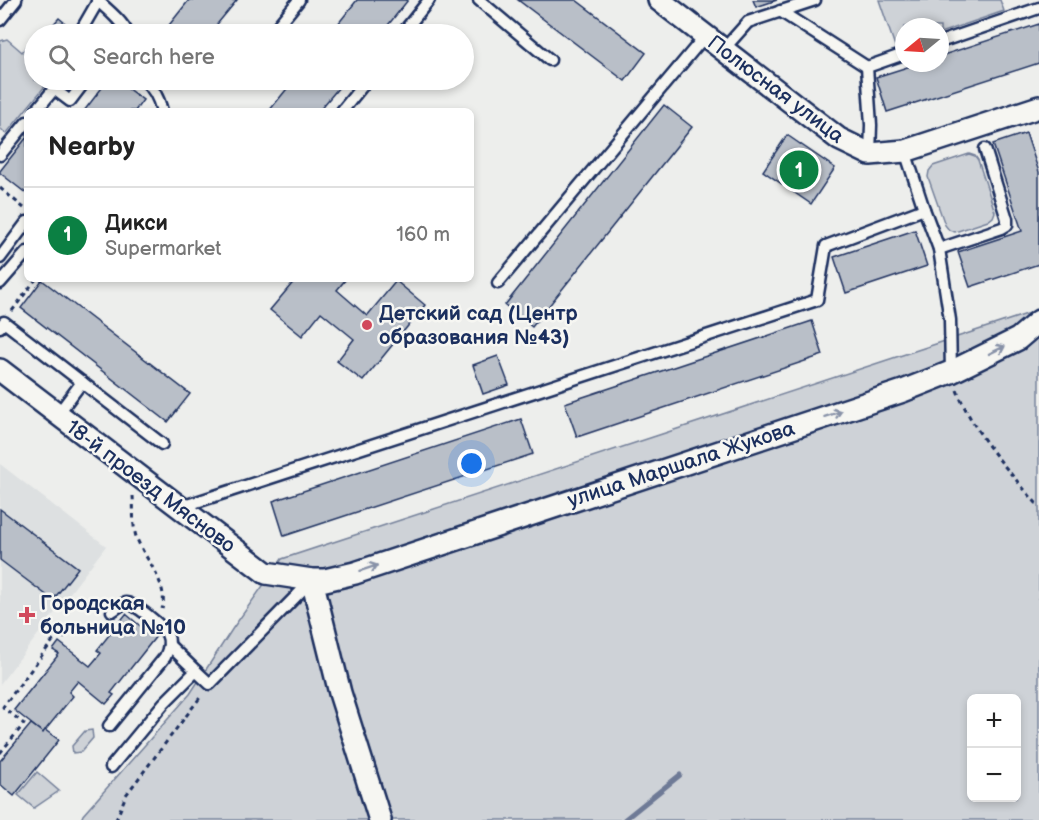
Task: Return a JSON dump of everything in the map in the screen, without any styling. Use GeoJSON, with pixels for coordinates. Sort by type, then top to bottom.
{"type":"FeatureCollection","features":[{"type":"Feature","properties":{"kind":"street","name":"Полюсная улица"},"geometry":{"type":"LineString","coordinates":[[659,0],[839,139],[870,154]]}},
{"type":"Feature","properties":{"kind":"street"},"geometry":{"type":"LineString","coordinates":[[870,154],[905,151],[1039,107]]}},
{"type":"Feature","properties":{"kind":"street","name":"улица Маршала Жукова"},"geometry":{"type":"LineString","coordinates":[[312,580],[326,580],[355,573],[903,391],[951,372],[1018,339],[1039,321]]}},
{"type":"Feature","properties":{"kind":"street","name":"18-й проезд Мясново"},"geometry":{"type":"LineString","coordinates":[[0,370],[266,573],[312,580]]}},
{"type":"Feature","properties":{"kind":"street"},"geometry":{"type":"LineString","coordinates":[[312,580],[340,693],[380,820]]}},
{"type":"Feature","properties":{"kind":"lane"},"geometry":{"type":"LineString","coordinates":[[0,20],[16,0]]}},
{"type":"Feature","properties":{"kind":"lane"},"geometry":{"type":"LineString","coordinates":[[85,24],[98,0],[121,24]]}},
{"type":"Feature","properties":{"kind":"lane"},"geometry":{"type":"LineString","coordinates":[[279,24],[299,0]]}},
{"type":"Feature","properties":{"kind":"lane"},"geometry":{"type":"LineString","coordinates":[[410,24],[429,0]]}},
{"type":"Feature","properties":{"kind":"lane"},"geometry":{"type":"LineString","coordinates":[[479,0],[550,60]]}},
{"type":"Feature","properties":{"kind":"lane"},"geometry":{"type":"LineString","coordinates":[[723,50],[748,22],[815,0]]}},
{"type":"Feature","properties":{"kind":"lane"},"geometry":{"type":"LineString","coordinates":[[949,39],[1039,8]]}},
{"type":"Feature","properties":{"kind":"lane"},"geometry":{"type":"LineString","coordinates":[[780,11],[867,67]]}},
{"type":"Feature","properties":{"kind":"lane"},"geometry":{"type":"LineString","coordinates":[[498,283],[705,36]]}},
{"type":"Feature","properties":{"kind":"lane"},"geometry":{"type":"LineString","coordinates":[[867,67],[895,57]]}},
{"type":"Feature","properties":{"kind":"lane"},"geometry":{"type":"LineString","coordinates":[[867,67],[871,125],[870,154]]}},
{"type":"Feature","properties":{"kind":"lane"},"geometry":{"type":"LineString","coordinates":[[38,108],[50,90]]}},
{"type":"Feature","properties":{"kind":"lane"},"geometry":{"type":"LineString","coordinates":[[60,90],[70,101],[78,90]]}},
{"type":"Feature","properties":{"kind":"lane"},"geometry":{"type":"LineString","coordinates":[[153,90],[161,108]]}},
{"type":"Feature","properties":{"kind":"lane"},"geometry":{"type":"LineString","coordinates":[[344,108],[359,90]]}},
{"type":"Feature","properties":{"kind":"lane"},"geometry":{"type":"LineString","coordinates":[[0,155],[24,126]]}},
{"type":"Feature","properties":{"kind":"lane"},"geometry":{"type":"LineString","coordinates":[[939,249],[1006,225],[1007,219],[985,148]]}},
{"type":"Feature","properties":{"kind":"lane"},"geometry":{"type":"LineString","coordinates":[[905,151],[939,249],[950,320],[951,372]]}},
{"type":"Feature","properties":{"kind":"lane"},"geometry":{"type":"LineString","coordinates":[[179,508],[817,300],[826,246],[924,209]]}},
{"type":"Feature","properties":{"kind":"lane"},"geometry":{"type":"LineString","coordinates":[[0,258],[24,226]]}},
{"type":"Feature","properties":{"kind":"lane"},"geometry":{"type":"LineString","coordinates":[[0,283],[24,255]]}},
{"type":"Feature","properties":{"kind":"lane"},"geometry":{"type":"LineString","coordinates":[[2,324],[162,444]]}},
{"type":"Feature","properties":{"kind":"lane"},"geometry":{"type":"LineString","coordinates":[[58,414],[82,382]]}},
{"type":"Feature","properties":{"kind":"lane"},"geometry":{"type":"LineString","coordinates":[[112,611],[125,603],[131,603],[167,634],[170,646],[210,684],[312,580]]}},
{"type":"Feature","properties":{"kind":"lane"},"geometry":{"type":"LineString","coordinates":[[109,726],[165,657],[170,646]]}},
{"type":"Feature","properties":{"kind":"lane"},"geometry":{"type":"LineString","coordinates":[[111,767],[164,703],[196,671]]}},
{"type":"Feature","properties":{"kind":"path"},"geometry":{"type":"LineString","coordinates":[[0,188],[24,208]]}},
{"type":"Feature","properties":{"kind":"path"},"geometry":{"type":"LineString","coordinates":[[2,324],[34,282]]}},
{"type":"Feature","properties":{"kind":"path"},"geometry":{"type":"LineString","coordinates":[[951,372],[965,410],[985,442],[1036,504],[1039,504]]}},
{"type":"Feature","properties":{"kind":"path"},"geometry":{"type":"LineString","coordinates":[[131,471],[135,537],[164,596],[161,614],[155,622]]}},
{"type":"Feature","properties":{"kind":"path"},"geometry":{"type":"LineString","coordinates":[[0,753],[24,724],[3,707],[58,634],[65,638]]}},
{"type":"Feature","properties":{"kind":"path"},"geometry":{"type":"LineString","coordinates":[[117,820],[126,795],[210,684]]}},
{"type":"Feature","properties":{"kind":"shaded area"},"geometry":{"type":"Polygon","coordinates":[[[879,0],[1000,0],[1004,11],[949,30],[949,18],[895,18],[895,46],[879,0]]]}},
{"type":"Feature","properties":{"kind":"shaded area"},"geometry":{"type":"Polygon","coordinates":[[[7,39],[22,52],[24,50],[24,90],[42,90],[27,108],[24,108],[24,112],[6,134],[0,128],[0,41],[7,39]]]}},
{"type":"Feature","properties":{"kind":"shaded area"},"geometry":{"type":"Polygon","coordinates":[[[969,154],[978,160],[995,212],[988,221],[955,232],[949,230],[945,225],[928,177],[929,171],[933,166],[969,154]]]}},
{"type":"Feature","properties":{"kind":"shaded area"},"geometry":{"type":"Polygon","coordinates":[[[1039,310],[1039,820],[81,820],[190,694],[282,559],[1039,310]]]}},
{"type":"Feature","properties":{"kind":"shaded area","name":"Городская больница №10"},"geometry":{"type":"Polygon","coordinates":[[[0,464],[106,546],[0,684],[0,464]]]}},
{"type":"Feature","properties":{"kind":"shaded area"},"geometry":{"type":"Polygon","coordinates":[[[92,730],[93,738],[81,752],[73,753],[72,746],[85,731],[92,730]]]}},
{"type":"Feature","properties":{"kind":"shaded area"},"geometry":{"type":"Polygon","coordinates":[[[37,772],[59,791],[34,808],[18,795],[37,772]]]}},
{"type":"Feature","properties":{"kind":"building"},"geometry":{"type":"Polygon","coordinates":[[[189,0],[237,0],[217,24],[170,24],[189,0]]]}},
{"type":"Feature","properties":{"kind":"building"},"geometry":{"type":"Polygon","coordinates":[[[357,0],[408,0],[389,24],[338,24],[357,0]]]}},
{"type":"Feature","properties":{"kind":"building"},"geometry":{"type":"Polygon","coordinates":[[[518,0],[576,0],[646,53],[625,81],[518,0]]]}},
{"type":"Feature","properties":{"kind":"building"},"geometry":{"type":"Polygon","coordinates":[[[753,0],[777,0],[756,7],[753,0]]]}},
{"type":"Feature","properties":{"kind":"building"},"geometry":{"type":"Polygon","coordinates":[[[59,18],[66,24],[54,24],[59,18]]]}},
{"type":"Feature","properties":{"kind":"building"},"geometry":{"type":"Polygon","coordinates":[[[1039,24],[1039,63],[887,112],[876,77],[895,71],[949,72],[949,53],[1039,24]]]}},
{"type":"Feature","properties":{"kind":"building"},"geometry":{"type":"Polygon","coordinates":[[[100,90],[130,90],[143,100],[137,108],[86,108],[100,90]]]}},
{"type":"Feature","properties":{"kind":"building"},"geometry":{"type":"Polygon","coordinates":[[[286,90],[337,90],[322,108],[271,108],[286,90]]]}},
{"type":"Feature","properties":{"kind":"building"},"geometry":{"type":"Polygon","coordinates":[[[664,105],[692,127],[532,327],[505,305],[664,105]]]}},
{"type":"Feature","properties":{"kind":"building"},"geometry":{"type":"Polygon","coordinates":[[[1026,133],[1039,172],[1039,264],[970,287],[958,252],[1022,231],[993,144],[1026,133]]]}},
{"type":"Feature","properties":{"kind":"building"},"geometry":{"type":"Polygon","coordinates":[[[787,135],[835,168],[811,204],[763,171],[787,135]]]}},
{"type":"Feature","properties":{"kind":"building"},"geometry":{"type":"Polygon","coordinates":[[[24,141],[24,192],[0,171],[24,141]]]}},
{"type":"Feature","properties":{"kind":"building"},"geometry":{"type":"Polygon","coordinates":[[[915,230],[927,266],[846,293],[834,257],[915,230]]]}},
{"type":"Feature","properties":{"kind":"building"},"geometry":{"type":"Polygon","coordinates":[[[40,282],[45,282],[190,394],[168,422],[21,308],[40,282]]]}},
{"type":"Feature","properties":{"kind":"building"},"geometry":{"type":"Polygon","coordinates":[[[293,282],[344,282],[337,290],[367,316],[395,282],[425,305],[363,381],[337,361],[354,339],[321,312],[302,336],[270,310],[293,282]]]}},
{"type":"Feature","properties":{"kind":"building"},"geometry":{"type":"Polygon","coordinates":[[[812,321],[823,355],[577,437],[565,403],[812,321]]]}},
{"type":"Feature","properties":{"kind":"building"},"geometry":{"type":"Polygon","coordinates":[[[498,356],[509,385],[483,394],[473,365],[498,356]]]}},
{"type":"Feature","properties":{"kind":"building"},"geometry":{"type":"Polygon","coordinates":[[[521,419],[533,454],[284,536],[273,501],[521,419]]]}},
{"type":"Feature","properties":{"kind":"building"},"geometry":{"type":"Polygon","coordinates":[[[0,509],[78,568],[53,600],[0,560],[0,509]]]}},
{"type":"Feature","properties":{"kind":"building"},"geometry":{"type":"Polygon","coordinates":[[[126,614],[145,630],[147,627],[157,635],[111,693],[114,695],[106,704],[78,681],[69,692],[73,696],[43,733],[14,710],[59,654],[53,650],[59,642],[90,666],[101,653],[97,650],[126,614]]]}},
{"type":"Feature","properties":{"kind":"building"},"geometry":{"type":"Polygon","coordinates":[[[31,724],[43,733],[45,730],[59,740],[14,796],[0,784],[0,761],[31,724]]]}},
{"type":"Feature","properties":{"kind":"waterway"},"geometry":{"type":"LineString","coordinates":[[624,820],[680,775]]}},
{"type":"Feature","properties":{"kind":"place","name":"Дикси"},"geometry":{"type":"Point","coordinates":[799,170]}},
{"type":"Feature","properties":{"kind":"place","name":"Детский сад (Центр образования №43)"},"geometry":{"type":"Point","coordinates":[367,325]}},
{"type":"Feature","properties":{"kind":"place","name":"Городская больница №10"},"geometry":{"type":"Point","coordinates":[27,615]}}]}
